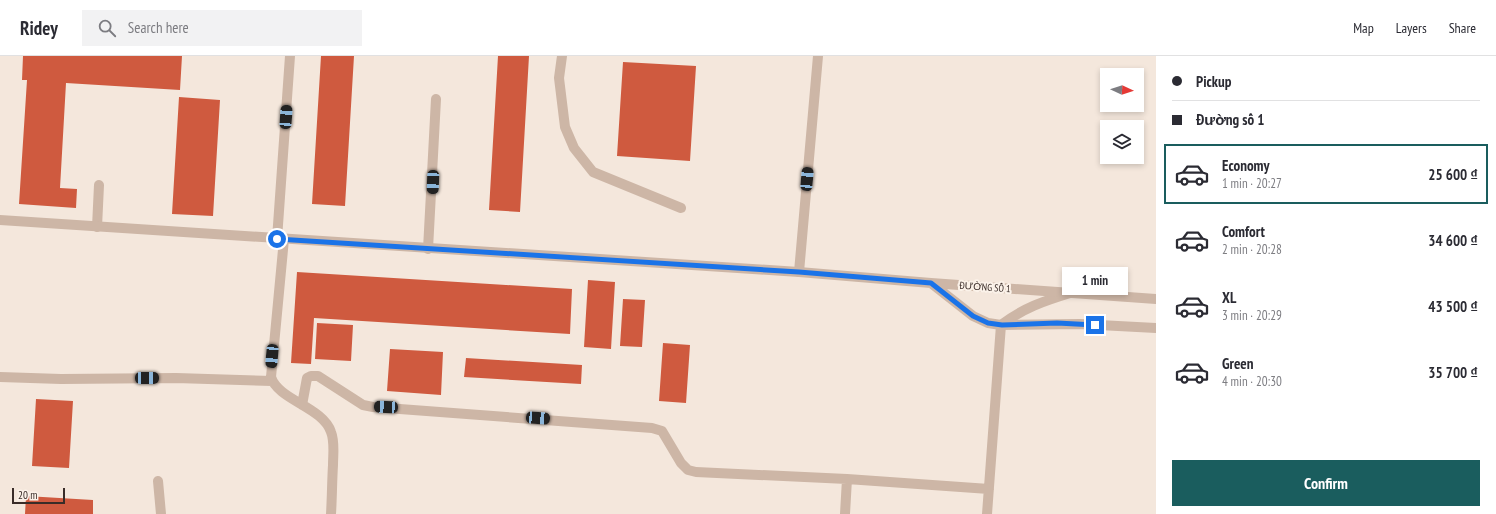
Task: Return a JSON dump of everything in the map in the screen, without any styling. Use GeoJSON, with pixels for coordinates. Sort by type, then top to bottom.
{"type":"FeatureCollection","features":[{"type":"Feature","properties":{"kind":"street"},"geometry":{"type":"LineString","coordinates":[[290,56],[281,239],[271,371],[272,381],[280,390],[321,418],[332,433],[334,441],[331,514]]}},
{"type":"Feature","properties":{"kind":"street"},"geometry":{"type":"LineString","coordinates":[[562,56],[559,78],[565,127],[574,148],[583,160],[593,172],[681,208]]}},
{"type":"Feature","properties":{"kind":"street"},"geometry":{"type":"LineString","coordinates":[[799,272],[818,56]]}},
{"type":"Feature","properties":{"kind":"street"},"geometry":{"type":"LineString","coordinates":[[428,248],[436,99]]}},
{"type":"Feature","properties":{"kind":"street"},"geometry":{"type":"LineString","coordinates":[[97,226],[99,185]]}},
{"type":"Feature","properties":{"kind":"street"},"geometry":{"type":"LineString","coordinates":[[0,220],[799,272],[931,283]]}},
{"type":"Feature","properties":{"kind":"street","name":"ĐƯỜNG SỐ 1"},"geometry":{"type":"LineString","coordinates":[[931,283],[1156,299]]}},
{"type":"Feature","properties":{"kind":"street","name":"ĐƯỜNG SỐ 1"},"geometry":{"type":"LineString","coordinates":[[931,283],[973,316],[988,323],[1002,325],[1057,323],[1156,328]]}},
{"type":"Feature","properties":{"kind":"street"},"geometry":{"type":"LineString","coordinates":[[987,514],[1002,325],[1014,315],[1025,309],[1071,293]]}},
{"type":"Feature","properties":{"kind":"street"},"geometry":{"type":"LineString","coordinates":[[302,404],[307,378],[311,376],[318,376],[363,405],[652,428],[662,432],[681,463],[688,470],[696,472],[847,479],[989,489]]}},
{"type":"Feature","properties":{"kind":"street"},"geometry":{"type":"LineString","coordinates":[[0,377],[61,379],[176,378],[272,381]]}},
{"type":"Feature","properties":{"kind":"street"},"geometry":{"type":"LineString","coordinates":[[845,514],[847,479]]}},
{"type":"Feature","properties":{"kind":"street"},"geometry":{"type":"LineString","coordinates":[[158,481],[160,514]]}},
{"type":"Feature","properties":{"kind":"building"},"geometry":{"type":"Polygon","coordinates":[[[23,56],[182,56],[180,90],[66,83],[60,188],[77,189],[76,208],[19,204],[27,80],[22,80],[23,56]]]}},
{"type":"Feature","properties":{"kind":"building"},"geometry":{"type":"Polygon","coordinates":[[[321,56],[354,56],[345,206],[312,204],[321,56]]]}},
{"type":"Feature","properties":{"kind":"building"},"geometry":{"type":"Polygon","coordinates":[[[498,56],[529,56],[520,212],[489,210],[498,56]]]}},
{"type":"Feature","properties":{"kind":"building"},"geometry":{"type":"Polygon","coordinates":[[[623,62],[696,66],[690,161],[617,156],[623,62]]]}},
{"type":"Feature","properties":{"kind":"building"},"geometry":{"type":"Polygon","coordinates":[[[179,97],[220,100],[213,216],[172,214],[179,97]]]}},
{"type":"Feature","properties":{"kind":"building"},"geometry":{"type":"Polygon","coordinates":[[[297,272],[572,289],[570,334],[314,318],[311,364],[291,363],[297,272]]]}},
{"type":"Feature","properties":{"kind":"building"},"geometry":{"type":"Polygon","coordinates":[[[588,280],[615,282],[611,349],[584,347],[588,280]]]}},
{"type":"Feature","properties":{"kind":"building"},"geometry":{"type":"Polygon","coordinates":[[[623,299],[645,300],[642,347],[620,346],[623,299]]]}},
{"type":"Feature","properties":{"kind":"building"},"geometry":{"type":"Polygon","coordinates":[[[317,323],[353,325],[351,361],[315,359],[317,323]]]}},
{"type":"Feature","properties":{"kind":"building"},"geometry":{"type":"Polygon","coordinates":[[[663,343],[690,345],[686,403],[659,401],[663,343]]]}},
{"type":"Feature","properties":{"kind":"building"},"geometry":{"type":"Polygon","coordinates":[[[390,349],[443,352],[441,395],[387,391],[390,349]]]}},
{"type":"Feature","properties":{"kind":"building"},"geometry":{"type":"Polygon","coordinates":[[[466,358],[582,365],[581,384],[464,377],[466,358]]]}},
{"type":"Feature","properties":{"kind":"building"},"geometry":{"type":"Polygon","coordinates":[[[36,399],[73,401],[69,468],[32,466],[36,399]]]}},
{"type":"Feature","properties":{"kind":"building"},"geometry":{"type":"Polygon","coordinates":[[[26,496],[93,500],[93,514],[25,514],[26,496]]]}},
{"type":"Feature","properties":{"kind":"route"},"geometry":{"type":"LineString","coordinates":[[277,239],[799,272],[931,283],[973,316],[988,323],[1002,325],[1057,323],[1095,325]]}}]}
